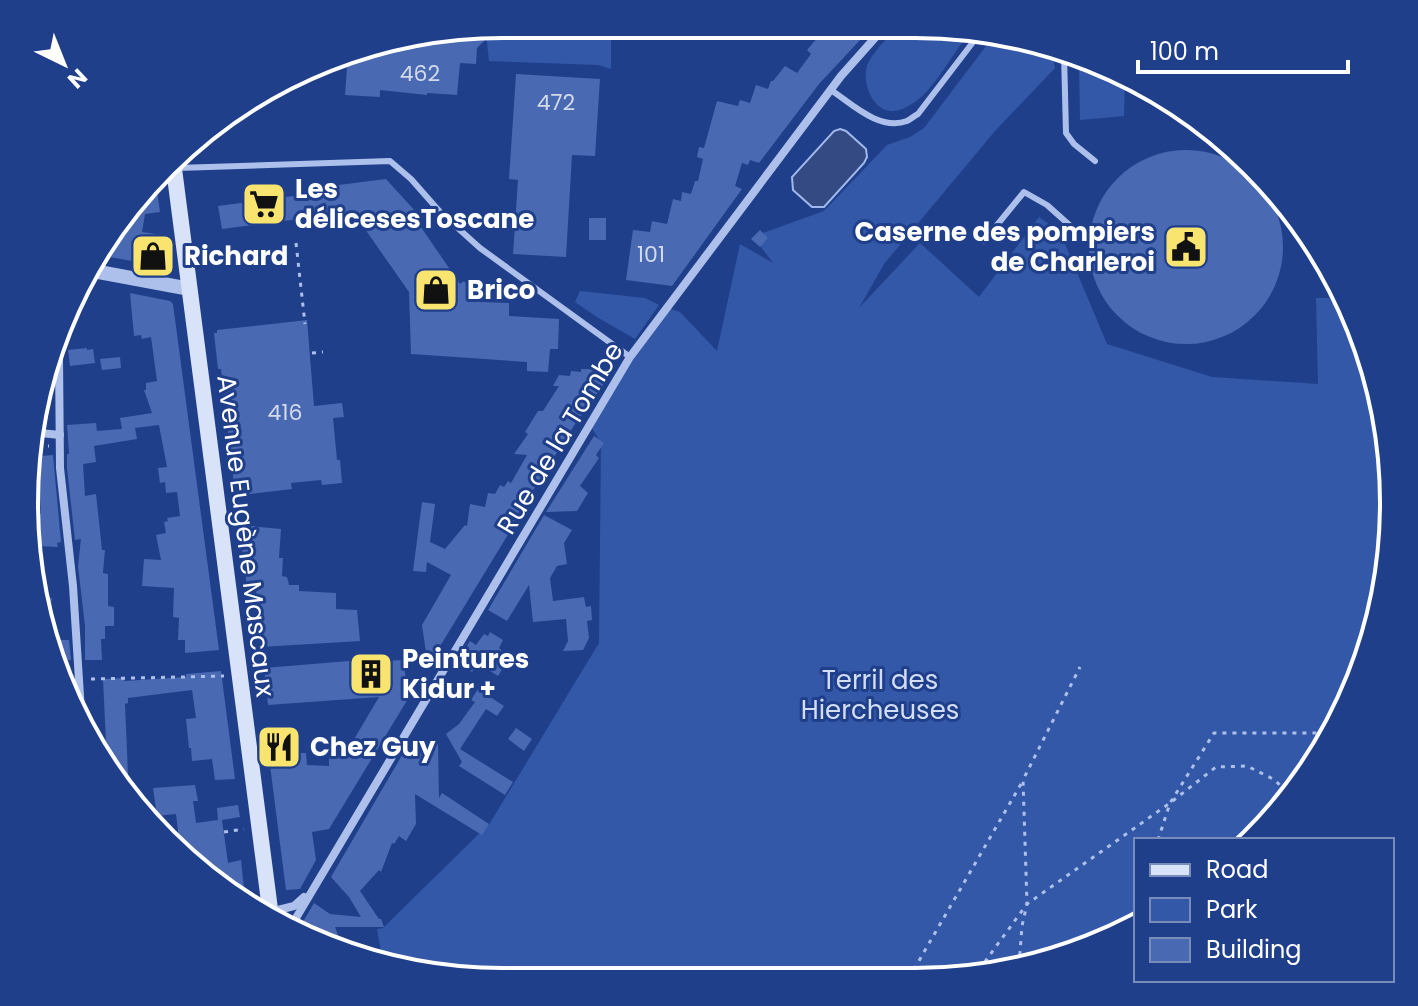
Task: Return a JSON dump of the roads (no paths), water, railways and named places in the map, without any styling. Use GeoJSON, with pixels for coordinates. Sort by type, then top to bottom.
{"type":"FeatureCollection","features":[{"type":"Feature","properties":{"kind":"main road","name":"Avenue Eugène Mascaux"},"geometry":{"type":"LineString","coordinates":[[175,173],[270,906]]}},
{"type":"Feature","properties":{"kind":"street","name":"Rue de la Tombe"},"geometry":{"type":"LineString","coordinates":[[295,919],[630,357],[831,90],[875,38]]}},
{"type":"Feature","properties":{"kind":"street"},"geometry":{"type":"LineString","coordinates":[[99,272],[190,289]]}},
{"type":"Feature","properties":{"kind":"street"},"geometry":{"type":"LineString","coordinates":[[59,366],[60,468],[73,586],[80,696]]}},
{"type":"Feature","properties":{"kind":"street"},"geometry":{"type":"LineString","coordinates":[[43,433],[60,435]]}},
{"type":"Feature","properties":{"kind":"street","name":"Rue de la Tombe"},"geometry":{"type":"LineString","coordinates":[[280,911],[294,906],[311,891]]}},
{"type":"Feature","properties":{"kind":"lane"},"geometry":{"type":"LineString","coordinates":[[831,90],[876,120],[906,121],[918,114],[973,42]]}},
{"type":"Feature","properties":{"kind":"lane"},"geometry":{"type":"LineString","coordinates":[[1064,63],[1066,133],[1095,161]]}},
{"type":"Feature","properties":{"kind":"lane"},"geometry":{"type":"LineString","coordinates":[[185,164],[390,161],[480,248],[630,357]]}},
{"type":"Feature","properties":{"kind":"lane"},"geometry":{"type":"LineString","coordinates":[[984,241],[1024,192],[1047,205],[1075,230]]}},
{"type":"Feature","properties":{"kind":"place","name":"Les délicesesToscane"},"geometry":{"type":"Point","coordinates":[264,204]}},
{"type":"Feature","properties":{"kind":"place","name":"Caserne des pompiers de Charleroi"},"geometry":{"type":"Point","coordinates":[1186,247]}},
{"type":"Feature","properties":{"kind":"place","name":"Richard"},"geometry":{"type":"Point","coordinates":[153,256]}},
{"type":"Feature","properties":{"kind":"place","name":"Brico"},"geometry":{"type":"Point","coordinates":[436,290]}},
{"type":"Feature","properties":{"kind":"place","name":"Peintures Kidur +"},"geometry":{"type":"Point","coordinates":[371,674]}},
{"type":"Feature","properties":{"kind":"place","name":"Chez Guy"},"geometry":{"type":"Point","coordinates":[279,747]}},
{"type":"Feature","properties":{"kind":"park label","name":"Terril des Hiercheuses"},"geometry":{"type":"Point","coordinates":[880,695]}}]}
